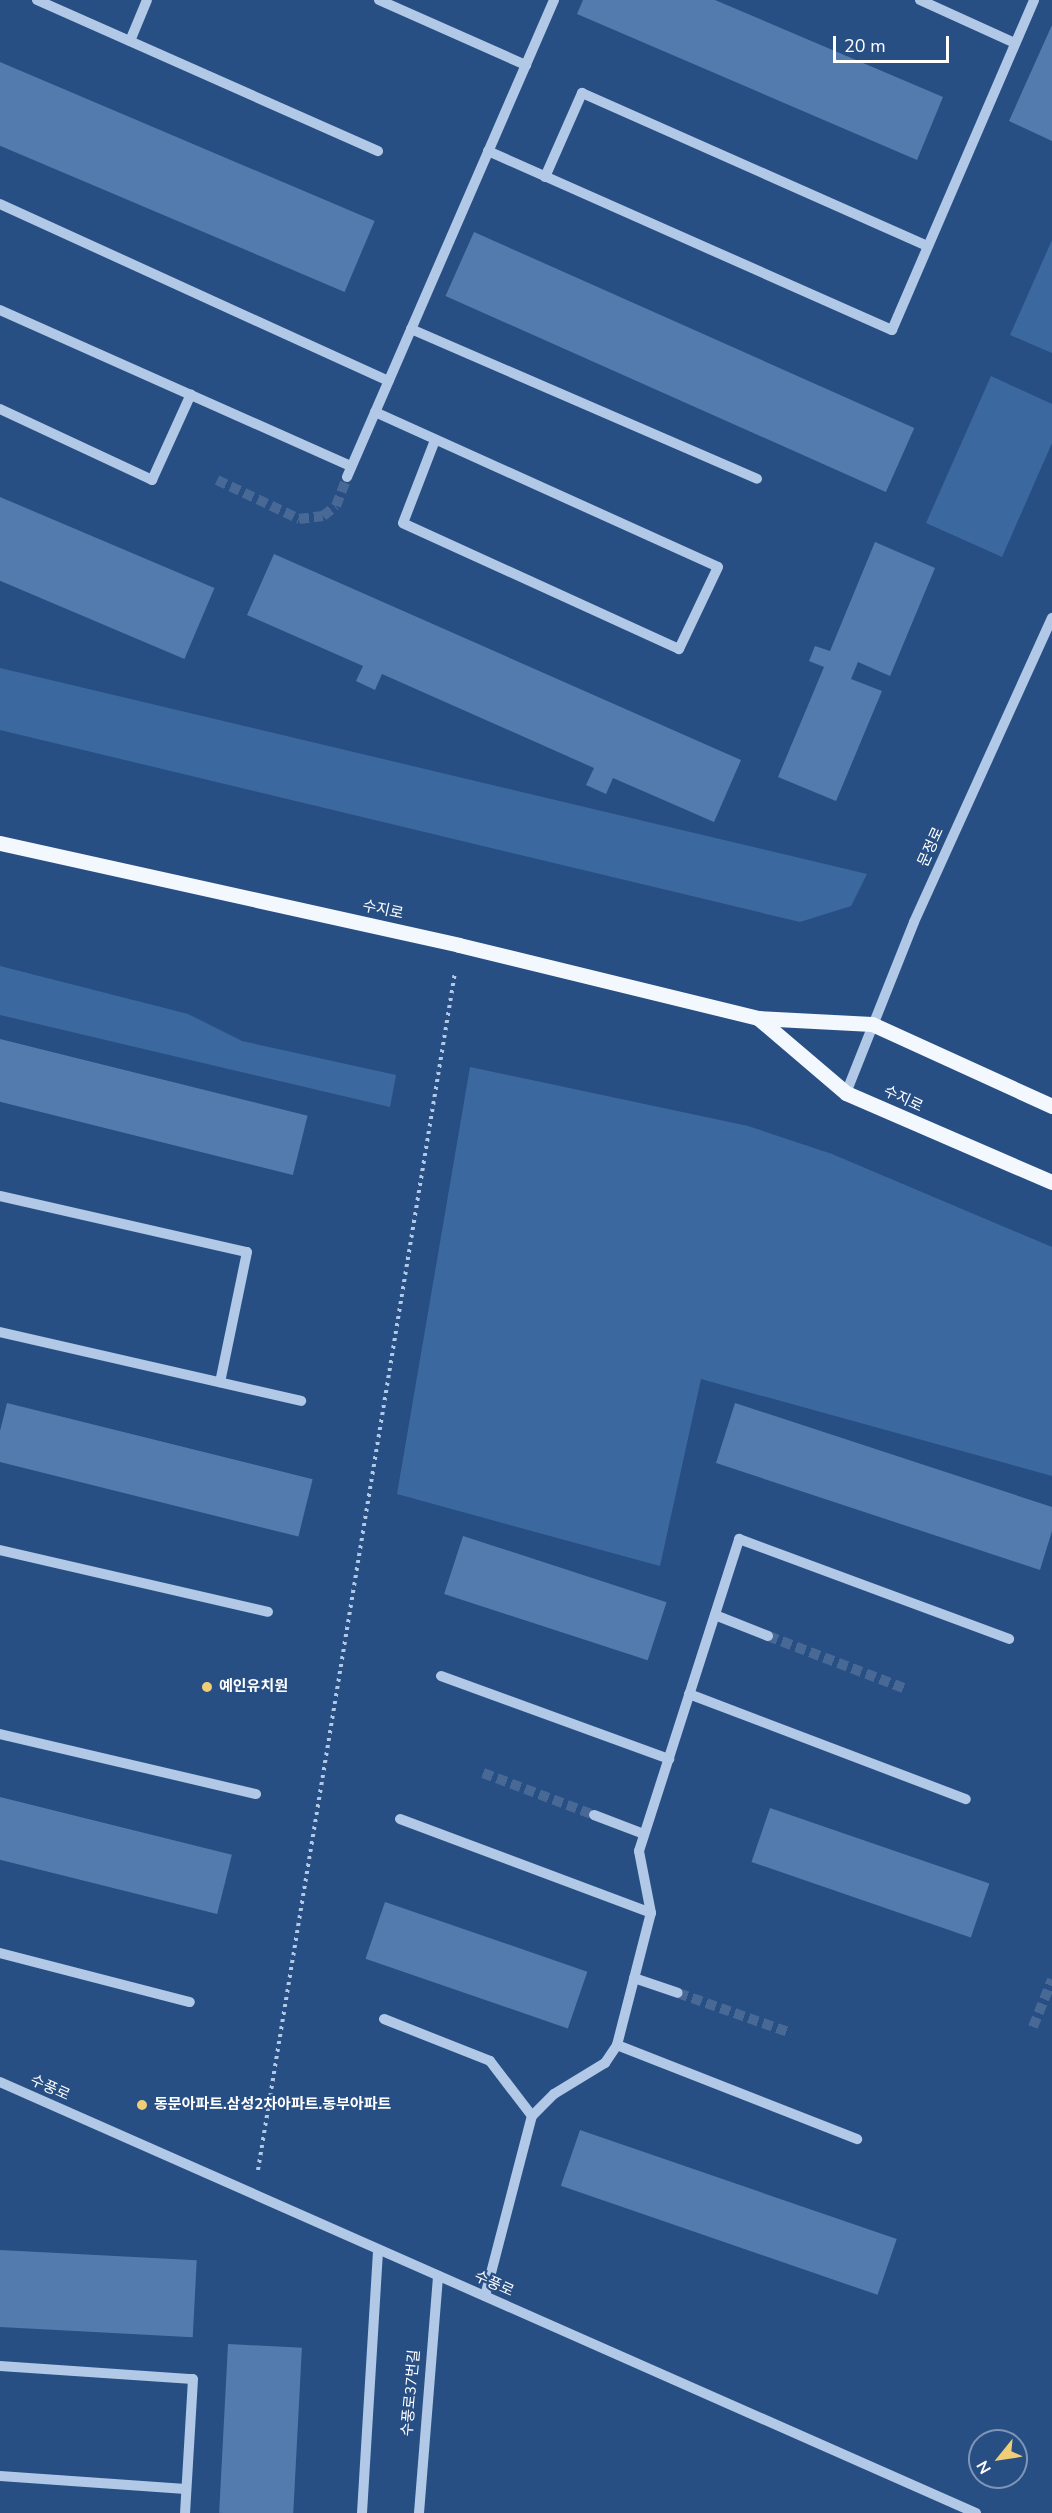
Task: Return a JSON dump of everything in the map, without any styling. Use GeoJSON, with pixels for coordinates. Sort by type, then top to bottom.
{"type":"FeatureCollection","features":[{"type":"Feature","properties":{"kind":"main road","name":"수지로"},"geometry":{"type":"LineString","coordinates":[[0,843],[459,945],[758,1018],[872,1024],[1052,1106]]}},
{"type":"Feature","properties":{"kind":"main road","name":"수지로"},"geometry":{"type":"LineString","coordinates":[[758,1018],[846,1093],[1052,1182]]}},
{"type":"Feature","properties":{"kind":"street"},"geometry":{"type":"LineString","coordinates":[[38,0],[378,151]]}},
{"type":"Feature","properties":{"kind":"street"},"geometry":{"type":"LineString","coordinates":[[130,41],[147,0]]}},
{"type":"Feature","properties":{"kind":"street"},"geometry":{"type":"LineString","coordinates":[[380,0],[526,65]]}},
{"type":"Feature","properties":{"kind":"street"},"geometry":{"type":"LineString","coordinates":[[346,477],[554,0]]}},
{"type":"Feature","properties":{"kind":"street"},"geometry":{"type":"LineString","coordinates":[[920,0],[1015,43]]}},
{"type":"Feature","properties":{"kind":"street"},"geometry":{"type":"LineString","coordinates":[[488,152],[892,330],[1034,0]]}},
{"type":"Feature","properties":{"kind":"street"},"geometry":{"type":"LineString","coordinates":[[545,177],[582,93],[928,246]]}},
{"type":"Feature","properties":{"kind":"street"},"geometry":{"type":"LineString","coordinates":[[0,204],[389,381]]}},
{"type":"Feature","properties":{"kind":"street"},"geometry":{"type":"LineString","coordinates":[[0,310],[351,466]]}},
{"type":"Feature","properties":{"kind":"street"},"geometry":{"type":"LineString","coordinates":[[411,329],[757,479]]}},
{"type":"Feature","properties":{"kind":"street"},"geometry":{"type":"LineString","coordinates":[[0,409],[152,480],[191,394]]}},
{"type":"Feature","properties":{"kind":"street"},"geometry":{"type":"LineString","coordinates":[[375,412],[718,567],[679,649],[403,523],[435,440]]}},
{"type":"Feature","properties":{"kind":"street","name":"문정로"},"geometry":{"type":"LineString","coordinates":[[846,1093],[872,1024],[1052,618]]}},
{"type":"Feature","properties":{"kind":"street"},"geometry":{"type":"LineString","coordinates":[[0,1196],[247,1252],[220,1382]]}},
{"type":"Feature","properties":{"kind":"street"},"geometry":{"type":"LineString","coordinates":[[0,1332],[301,1401]]}},
{"type":"Feature","properties":{"kind":"street"},"geometry":{"type":"LineString","coordinates":[[485,2296],[532,2116],[555,2094],[605,2063],[617,2045],[651,1913],[639,1851],[739,1539],[1008,1639]]}},
{"type":"Feature","properties":{"kind":"street"},"geometry":{"type":"LineString","coordinates":[[0,1550],[268,1612]]}},
{"type":"Feature","properties":{"kind":"street"},"geometry":{"type":"LineString","coordinates":[[715,1615],[768,1636]]}},
{"type":"Feature","properties":{"kind":"street"},"geometry":{"type":"LineString","coordinates":[[441,1676],[669,1759]]}},
{"type":"Feature","properties":{"kind":"street"},"geometry":{"type":"LineString","coordinates":[[689,1694],[966,1799]]}},
{"type":"Feature","properties":{"kind":"street"},"geometry":{"type":"LineString","coordinates":[[0,1734],[256,1794]]}},
{"type":"Feature","properties":{"kind":"street"},"geometry":{"type":"LineString","coordinates":[[594,1815],[644,1834]]}},
{"type":"Feature","properties":{"kind":"street"},"geometry":{"type":"LineString","coordinates":[[400,1819],[651,1913]]}},
{"type":"Feature","properties":{"kind":"street"},"geometry":{"type":"LineString","coordinates":[[0,1953],[190,2002]]}},
{"type":"Feature","properties":{"kind":"street"},"geometry":{"type":"LineString","coordinates":[[634,1977],[678,1993]]}},
{"type":"Feature","properties":{"kind":"street"},"geometry":{"type":"LineString","coordinates":[[384,2019],[490,2061],[532,2116]]}},
{"type":"Feature","properties":{"kind":"street"},"geometry":{"type":"LineString","coordinates":[[617,2045],[857,2139]]}},
{"type":"Feature","properties":{"kind":"street","name":"수풍로"},"geometry":{"type":"LineString","coordinates":[[0,2082],[254,2197],[485,2296],[976,2513]]}},
{"type":"Feature","properties":{"kind":"street"},"geometry":{"type":"LineString","coordinates":[[362,2513],[378,2250]]}},
{"type":"Feature","properties":{"kind":"street","name":"수풍로37번길"},"geometry":{"type":"LineString","coordinates":[[418,2513],[438,2276]]}},
{"type":"Feature","properties":{"kind":"street"},"geometry":{"type":"LineString","coordinates":[[0,2366],[194,2379],[185,2513]]}},
{"type":"Feature","properties":{"kind":"street"},"geometry":{"type":"LineString","coordinates":[[0,2476],[186,2489]]}},
{"type":"Feature","properties":{"kind":"path"},"geometry":{"type":"LineString","coordinates":[[254,2197],[459,945]]}},
{"type":"Feature","properties":{"kind":"shaded area"},"geometry":{"type":"Polygon","coordinates":[[[1052,240],[1052,353],[1010,335],[1052,240]]]}},
{"type":"Feature","properties":{"kind":"shaded area"},"geometry":{"type":"Polygon","coordinates":[[[991,376],[1052,404],[1052,443],[1002,557],[926,523],[991,376]]]}},
{"type":"Feature","properties":{"kind":"shaded area"},"geometry":{"type":"Polygon","coordinates":[[[0,668],[867,874],[851,906],[800,922],[0,730],[0,668]]]}},
{"type":"Feature","properties":{"kind":"shaded area"},"geometry":{"type":"Polygon","coordinates":[[[0,966],[188,1014],[242,1041],[396,1075],[390,1107],[0,1015],[0,966]]]}},
{"type":"Feature","properties":{"kind":"shaded area"},"geometry":{"type":"Polygon","coordinates":[[[470,1067],[748,1126],[832,1154],[1052,1247],[1052,1476],[701,1379],[660,1566],[397,1494],[470,1067]]]}},
{"type":"Feature","properties":{"kind":"building"},"geometry":{"type":"Polygon","coordinates":[[[583,0],[715,0],[943,97],[917,160],[577,14],[583,0]]]}},
{"type":"Feature","properties":{"kind":"building"},"geometry":{"type":"Polygon","coordinates":[[[1052,25],[1052,141],[1009,121],[1052,25]]]}},
{"type":"Feature","properties":{"kind":"building"},"geometry":{"type":"Polygon","coordinates":[[[0,62],[375,221],[345,292],[0,146],[0,62]]]}},
{"type":"Feature","properties":{"kind":"building"},"geometry":{"type":"Polygon","coordinates":[[[474,232],[914,428],[886,492],[446,296],[474,232]]]}},
{"type":"Feature","properties":{"kind":"building"},"geometry":{"type":"Polygon","coordinates":[[[0,497],[214,588],[184,659],[0,581],[0,497]]]}},
{"type":"Feature","properties":{"kind":"building"},"geometry":{"type":"Polygon","coordinates":[[[875,542],[935,568],[890,676],[858,662],[851,679],[882,691],[836,801],[778,777],[824,667],[809,661],[815,646],[830,651],[875,542]]]}},
{"type":"Feature","properties":{"kind":"building"},"geometry":{"type":"Polygon","coordinates":[[[274,554],[741,760],[714,822],[613,778],[606,794],[586,785],[594,768],[382,674],[375,690],[356,681],[363,666],[247,615],[274,554]]]}},
{"type":"Feature","properties":{"kind":"building"},"geometry":{"type":"Polygon","coordinates":[[[0,1039],[308,1116],[293,1175],[0,1102],[0,1039]]]}},
{"type":"Feature","properties":{"kind":"building"},"geometry":{"type":"Polygon","coordinates":[[[7,1403],[313,1479],[298,1536],[0,1462],[0,1431],[7,1403]]]}},
{"type":"Feature","properties":{"kind":"building"},"geometry":{"type":"Polygon","coordinates":[[[735,1403],[1052,1507],[1052,1531],[1040,1570],[716,1463],[735,1403]]]}},
{"type":"Feature","properties":{"kind":"building"},"geometry":{"type":"Polygon","coordinates":[[[463,1536],[667,1602],[648,1660],[444,1594],[463,1536]]]}},
{"type":"Feature","properties":{"kind":"building"},"geometry":{"type":"Polygon","coordinates":[[[0,1797],[232,1855],[217,1914],[0,1860],[0,1797]]]}},
{"type":"Feature","properties":{"kind":"building"},"geometry":{"type":"Polygon","coordinates":[[[770,1808],[989,1884],[971,1937],[751,1862],[770,1808]]]}},
{"type":"Feature","properties":{"kind":"building"},"geometry":{"type":"Polygon","coordinates":[[[385,1902],[587,1972],[568,2028],[365,1959],[385,1902]]]}},
{"type":"Feature","properties":{"kind":"building"},"geometry":{"type":"Polygon","coordinates":[[[580,2130],[897,2239],[878,2295],[561,2186],[580,2130]]]}},
{"type":"Feature","properties":{"kind":"building"},"geometry":{"type":"Polygon","coordinates":[[[0,2250],[197,2260],[193,2337],[0,2327],[0,2250]]]}},
{"type":"Feature","properties":{"kind":"building"},"geometry":{"type":"Polygon","coordinates":[[[228,2344],[302,2348],[293,2513],[219,2513],[228,2344]]]}},
{"type":"Feature","properties":{"kind":"tunnel"},"geometry":{"type":"LineString","coordinates":[[217,480],[299,519],[323,516],[336,506],[347,477]]}},
{"type":"Feature","properties":{"kind":"tunnel"},"geometry":{"type":"LineString","coordinates":[[768,1636],[906,1689]]}},
{"type":"Feature","properties":{"kind":"tunnel"},"geometry":{"type":"LineString","coordinates":[[483,1773],[594,1815]]}},
{"type":"Feature","properties":{"kind":"tunnel"},"geometry":{"type":"LineString","coordinates":[[1033,2027],[1052,1980]]}},
{"type":"Feature","properties":{"kind":"tunnel"},"geometry":{"type":"LineString","coordinates":[[678,1993],[791,2033]]}},
{"type":"Feature","properties":{"kind":"place","name":"예인유치원"},"geometry":{"type":"Point","coordinates":[207,1687]}},
{"type":"Feature","properties":{"kind":"place","name":"동문아파트.삼성2차아파트.동부아파트"},"geometry":{"type":"Point","coordinates":[142,2105]}}]}
